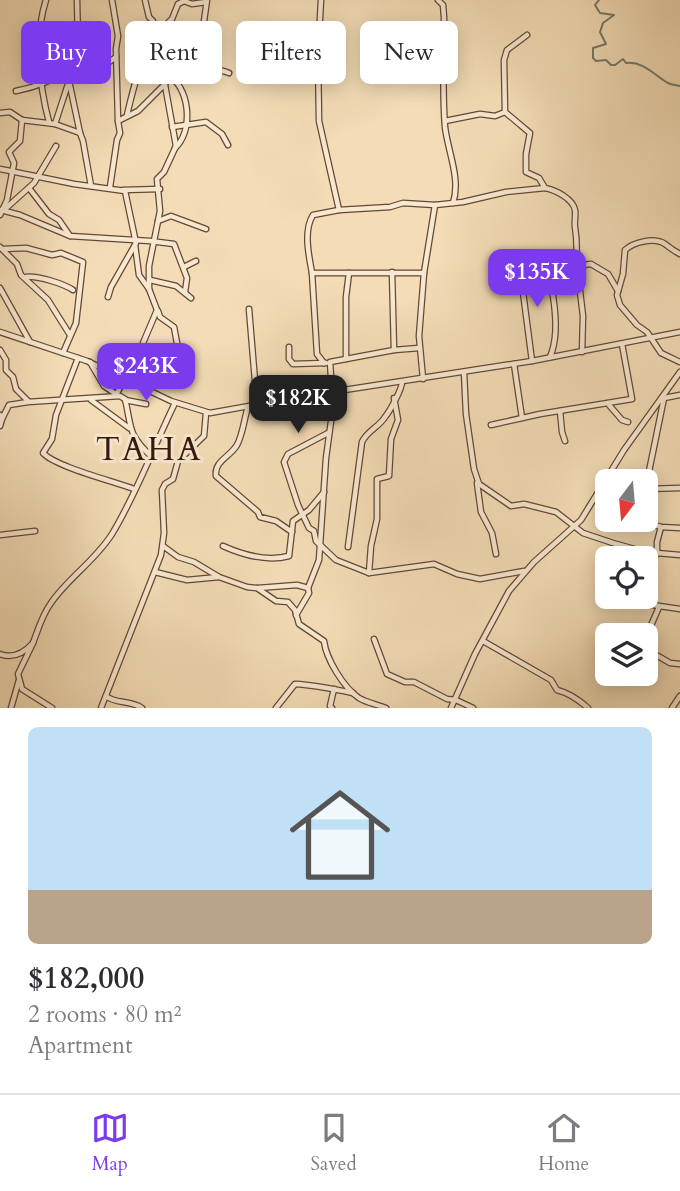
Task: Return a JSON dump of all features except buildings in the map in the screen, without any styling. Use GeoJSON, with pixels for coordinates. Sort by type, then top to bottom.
{"type":"FeatureCollection","features":[{"type":"Feature","properties":{"kind":"street"},"geometry":{"type":"LineString","coordinates":[[46,0],[38,40],[41,86],[52,123]]}},
{"type":"Feature","properties":{"kind":"street"},"geometry":{"type":"LineString","coordinates":[[77,0],[78,21]]}},
{"type":"Feature","properties":{"kind":"street"},"geometry":{"type":"LineString","coordinates":[[110,188],[120,133],[118,36],[112,0]]}},
{"type":"Feature","properties":{"kind":"street"},"geometry":{"type":"LineString","coordinates":[[145,0],[149,17],[153,21]]}},
{"type":"Feature","properties":{"kind":"street"},"geometry":{"type":"LineString","coordinates":[[321,0],[319,121],[339,210]]}},
{"type":"Feature","properties":{"kind":"street"},"geometry":{"type":"LineString","coordinates":[[438,0],[443,5],[444,17],[445,121],[456,184],[453,203]]}},
{"type":"Feature","properties":{"kind":"street"},"geometry":{"type":"LineString","coordinates":[[170,21],[178,4],[184,1],[191,4],[207,1],[205,21]]}},
{"type":"Feature","properties":{"kind":"street"},"geometry":{"type":"LineString","coordinates":[[527,35],[507,50],[504,60],[505,112],[530,133],[526,172],[539,178],[545,188]]}},
{"type":"Feature","properties":{"kind":"street"},"geometry":{"type":"LineString","coordinates":[[111,60],[117,56]]}},
{"type":"Feature","properties":{"kind":"street"},"geometry":{"type":"LineString","coordinates":[[222,70],[229,73]]}},
{"type":"Feature","properties":{"kind":"street"},"geometry":{"type":"LineString","coordinates":[[16,91],[46,84]]}},
{"type":"Feature","properties":{"kind":"street"},"geometry":{"type":"LineString","coordinates":[[52,123],[68,84]]}},
{"type":"Feature","properties":{"kind":"street"},"geometry":{"type":"LineString","coordinates":[[70,84],[90,186]]}},
{"type":"Feature","properties":{"kind":"street"},"geometry":{"type":"LineString","coordinates":[[127,115],[135,84]]}},
{"type":"Feature","properties":{"kind":"street"},"geometry":{"type":"LineString","coordinates":[[118,121],[138,111],[164,84]]}},
{"type":"Feature","properties":{"kind":"street"},"geometry":{"type":"LineString","coordinates":[[165,84],[175,148]]}},
{"type":"Feature","properties":{"kind":"street"},"geometry":{"type":"LineString","coordinates":[[149,289],[149,267],[158,221],[160,189],[157,179],[184,138],[186,126],[184,95],[178,84]]}},
{"type":"Feature","properties":{"kind":"street"},"geometry":{"type":"LineString","coordinates":[[0,113],[10,112],[22,120],[52,123],[80,133]]}},
{"type":"Feature","properties":{"kind":"street"},"geometry":{"type":"LineString","coordinates":[[445,121],[480,114],[495,116],[505,112]]}},
{"type":"Feature","properties":{"kind":"street"},"geometry":{"type":"LineString","coordinates":[[1,212],[13,172],[14,163],[9,152],[20,141],[22,120]]}},
{"type":"Feature","properties":{"kind":"street"},"geometry":{"type":"LineString","coordinates":[[172,127],[206,122],[222,134],[228,145]]}},
{"type":"Feature","properties":{"kind":"street"},"geometry":{"type":"LineString","coordinates":[[1,212],[29,188],[56,146]]}},
{"type":"Feature","properties":{"kind":"street"},"geometry":{"type":"LineString","coordinates":[[0,169],[90,186],[122,190],[160,189]]}},
{"type":"Feature","properties":{"kind":"street"},"geometry":{"type":"LineString","coordinates":[[29,188],[48,214],[59,220],[70,236]]}},
{"type":"Feature","properties":{"kind":"street"},"geometry":{"type":"LineString","coordinates":[[296,615],[309,593],[308,588],[319,560],[328,433],[334,392],[327,362],[317,354],[309,256],[309,222],[313,215],[403,203],[453,203],[506,192],[545,188],[555,190],[570,200],[575,208],[578,236],[576,261]]}},
{"type":"Feature","properties":{"kind":"street"},"geometry":{"type":"LineString","coordinates":[[122,190],[126,193],[139,275],[149,289],[160,317],[174,327],[177,343]]}},
{"type":"Feature","properties":{"kind":"street"},"geometry":{"type":"LineString","coordinates":[[423,379],[419,348],[424,273],[435,205]]}},
{"type":"Feature","properties":{"kind":"street"},"geometry":{"type":"LineString","coordinates":[[1,212],[20,215],[70,236],[174,244],[187,278],[185,292]]}},
{"type":"Feature","properties":{"kind":"street"},"geometry":{"type":"LineString","coordinates":[[158,221],[172,216],[206,229]]}},
{"type":"Feature","properties":{"kind":"street"},"geometry":{"type":"LineString","coordinates":[[108,297],[135,242]]}},
{"type":"Feature","properties":{"kind":"street"},"geometry":{"type":"LineString","coordinates":[[618,291],[625,250],[630,246],[639,242],[659,242],[680,254]]}},
{"type":"Feature","properties":{"kind":"street"},"geometry":{"type":"LineString","coordinates":[[1,248],[17,264],[21,275],[48,300],[71,335]]}},
{"type":"Feature","properties":{"kind":"street"},"geometry":{"type":"LineString","coordinates":[[1,248],[26,248],[52,255],[61,253],[83,262],[77,318],[62,353]]}},
{"type":"Feature","properties":{"kind":"street"},"geometry":{"type":"LineString","coordinates":[[532,361],[521,277],[526,268],[554,260],[576,261],[583,265],[600,267],[608,274],[618,291],[620,305],[637,325],[647,332],[661,353],[680,362]]}},
{"type":"Feature","properties":{"kind":"street"},"geometry":{"type":"LineString","coordinates":[[184,267],[196,261]]}},
{"type":"Feature","properties":{"kind":"street"},"geometry":{"type":"LineString","coordinates":[[549,358],[556,341],[548,269],[550,262]]}},
{"type":"Feature","properties":{"kind":"street"},"geometry":{"type":"LineString","coordinates":[[346,359],[346,297],[349,272]]}},
{"type":"Feature","properties":{"kind":"street"},"geometry":{"type":"LineString","coordinates":[[392,272],[394,350]]}},
{"type":"Feature","properties":{"kind":"street"},"geometry":{"type":"LineString","coordinates":[[312,273],[424,273]]}},
{"type":"Feature","properties":{"kind":"street"},"geometry":{"type":"LineString","coordinates":[[25,277],[33,276],[65,284],[73,290]]}},
{"type":"Feature","properties":{"kind":"street"},"geometry":{"type":"LineString","coordinates":[[150,280],[167,282],[191,298]]}},
{"type":"Feature","properties":{"kind":"street"},"geometry":{"type":"LineString","coordinates":[[579,283],[583,316],[582,352]]}},
{"type":"Feature","properties":{"kind":"street"},"geometry":{"type":"LineString","coordinates":[[0,288],[30,342]]}},
{"type":"Feature","properties":{"kind":"street"},"geometry":{"type":"LineString","coordinates":[[249,309],[257,405]]}},
{"type":"Feature","properties":{"kind":"street"},"geometry":{"type":"LineString","coordinates":[[142,355],[143,343],[158,310]]}},
{"type":"Feature","properties":{"kind":"street"},"geometry":{"type":"LineString","coordinates":[[0,331],[90,362],[175,402],[205,413],[532,361],[680,332]]}},
{"type":"Feature","properties":{"kind":"street"},"geometry":{"type":"LineString","coordinates":[[491,425],[632,399],[622,344]]}},
{"type":"Feature","properties":{"kind":"street"},"geometry":{"type":"LineString","coordinates":[[289,347],[289,359],[293,364],[327,362],[419,348]]}},
{"type":"Feature","properties":{"kind":"street"},"geometry":{"type":"LineString","coordinates":[[0,350],[16,389],[28,401]]}},
{"type":"Feature","properties":{"kind":"street"},"geometry":{"type":"LineString","coordinates":[[78,358],[61,401],[52,439],[43,453],[71,469],[134,489]]}},
{"type":"Feature","properties":{"kind":"street"},"geometry":{"type":"LineString","coordinates":[[90,362],[104,386],[125,399],[146,404]]}},
{"type":"Feature","properties":{"kind":"street"},"geometry":{"type":"LineString","coordinates":[[514,364],[521,418]]}},
{"type":"Feature","properties":{"kind":"street"},"geometry":{"type":"LineString","coordinates":[[464,372],[466,414],[481,512],[492,533],[496,554]]}},
{"type":"Feature","properties":{"kind":"street"},"geometry":{"type":"LineString","coordinates":[[451,708],[509,591],[525,571],[586,513],[636,432],[680,372]]}},
{"type":"Feature","properties":{"kind":"street"},"geometry":{"type":"LineString","coordinates":[[116,395],[125,378]]}},
{"type":"Feature","properties":{"kind":"street"},"geometry":{"type":"LineString","coordinates":[[348,547],[362,442],[365,435],[384,419],[402,388],[402,382]]}},
{"type":"Feature","properties":{"kind":"street"},"geometry":{"type":"LineString","coordinates":[[0,426],[1,417],[9,405],[28,401],[91,399],[116,395]]}},
{"type":"Feature","properties":{"kind":"street"},"geometry":{"type":"LineString","coordinates":[[662,398],[680,395]]}},
{"type":"Feature","properties":{"kind":"street"},"geometry":{"type":"LineString","coordinates":[[369,573],[371,545],[377,519],[377,479],[389,476],[391,439],[398,420],[394,398]]}},
{"type":"Feature","properties":{"kind":"street"},"geometry":{"type":"LineString","coordinates":[[649,469],[662,398]]}},
{"type":"Feature","properties":{"kind":"street"},"geometry":{"type":"LineString","coordinates":[[91,399],[129,428],[142,448],[152,457]]}},
{"type":"Feature","properties":{"kind":"street"},"geometry":{"type":"LineString","coordinates":[[125,399],[129,428]]}},
{"type":"Feature","properties":{"kind":"street"},"geometry":{"type":"LineString","coordinates":[[52,708],[24,692],[18,674],[51,602],[100,551],[113,533],[152,457],[175,402]]}},
{"type":"Feature","properties":{"kind":"street"},"geometry":{"type":"LineString","coordinates":[[608,404],[622,420],[628,422]]}},
{"type":"Feature","properties":{"kind":"street"},"geometry":{"type":"LineString","coordinates":[[248,407],[236,446],[215,468],[216,476],[258,512],[260,517],[276,521],[292,532]]}},
{"type":"Feature","properties":{"kind":"street"},"geometry":{"type":"LineString","coordinates":[[560,411],[565,441]]}},
{"type":"Feature","properties":{"kind":"street"},"geometry":{"type":"LineString","coordinates":[[101,708],[155,572],[163,545],[162,490],[165,484],[173,479],[178,461],[204,436],[205,413]]}},
{"type":"Feature","properties":{"kind":"street"},"geometry":{"type":"LineString","coordinates":[[328,433],[285,457],[285,468],[316,541],[336,560],[369,573],[434,564],[457,574],[480,579],[525,571]]}},
{"type":"Feature","properties":{"kind":"street"},"geometry":{"type":"LineString","coordinates":[[477,482],[511,506],[524,504],[556,512],[583,533],[625,546]]}},
{"type":"Feature","properties":{"kind":"street"},"geometry":{"type":"LineString","coordinates":[[658,488],[680,488]]}},
{"type":"Feature","properties":{"kind":"street"},"geometry":{"type":"LineString","coordinates":[[223,546],[258,557],[289,556],[293,521],[303,515],[324,492]]}},
{"type":"Feature","properties":{"kind":"street"},"geometry":{"type":"LineString","coordinates":[[658,526],[680,528]]}},
{"type":"Feature","properties":{"kind":"street"},"geometry":{"type":"LineString","coordinates":[[657,546],[661,527]]}},
{"type":"Feature","properties":{"kind":"street"},"geometry":{"type":"LineString","coordinates":[[0,535],[35,531]]}},
{"type":"Feature","properties":{"kind":"street"},"geometry":{"type":"LineString","coordinates":[[163,545],[178,557],[247,587],[297,585],[308,588]]}},
{"type":"Feature","properties":{"kind":"street"},"geometry":{"type":"LineString","coordinates":[[658,554],[680,555]]}},
{"type":"Feature","properties":{"kind":"street"},"geometry":{"type":"LineString","coordinates":[[155,572],[187,580],[219,577]]}},
{"type":"Feature","properties":{"kind":"street"},"geometry":{"type":"LineString","coordinates":[[257,588],[276,601],[288,602],[299,624],[305,630],[320,636],[341,680],[360,699],[386,708]]}},
{"type":"Feature","properties":{"kind":"street"},"geometry":{"type":"LineString","coordinates":[[652,623],[659,607],[680,609]]}},
{"type":"Feature","properties":{"kind":"street"},"geometry":{"type":"LineString","coordinates":[[374,639],[387,674],[414,682],[447,699],[473,708]]}},
{"type":"Feature","properties":{"kind":"street"},"geometry":{"type":"LineString","coordinates":[[483,641],[551,680],[557,690],[568,692],[577,702],[588,708]]}},
{"type":"Feature","properties":{"kind":"street"},"geometry":{"type":"LineString","coordinates":[[0,654],[16,656],[33,643]]}},
{"type":"Feature","properties":{"kind":"street"},"geometry":{"type":"LineString","coordinates":[[658,656],[670,663],[680,664]]}},
{"type":"Feature","properties":{"kind":"street"},"geometry":{"type":"LineString","coordinates":[[11,708],[20,680]]}},
{"type":"Feature","properties":{"kind":"street"},"geometry":{"type":"LineString","coordinates":[[276,708],[295,684],[354,693]]}},
{"type":"Feature","properties":{"kind":"street"},"geometry":{"type":"LineString","coordinates":[[332,708],[330,706],[334,689]]}},
{"type":"Feature","properties":{"kind":"street"},"geometry":{"type":"LineString","coordinates":[[106,696],[110,700],[136,704],[142,708]]}},
{"type":"Feature","properties":{"kind":"street"},"geometry":{"type":"LineString","coordinates":[[672,708],[680,696]]}},
{"type":"Feature","properties":{"kind":"waterway"},"geometry":{"type":"LineString","coordinates":[[599,0],[595,5],[600,13],[614,15],[603,23],[600,32],[606,44],[593,48],[593,58],[596,61],[606,60],[611,65],[623,59],[626,63],[644,67],[668,83],[680,86]]}},
{"type":"Feature","properties":{"kind":"district","name":"TAHA"},"geometry":{"type":"Point","coordinates":[149,449]}}]}
